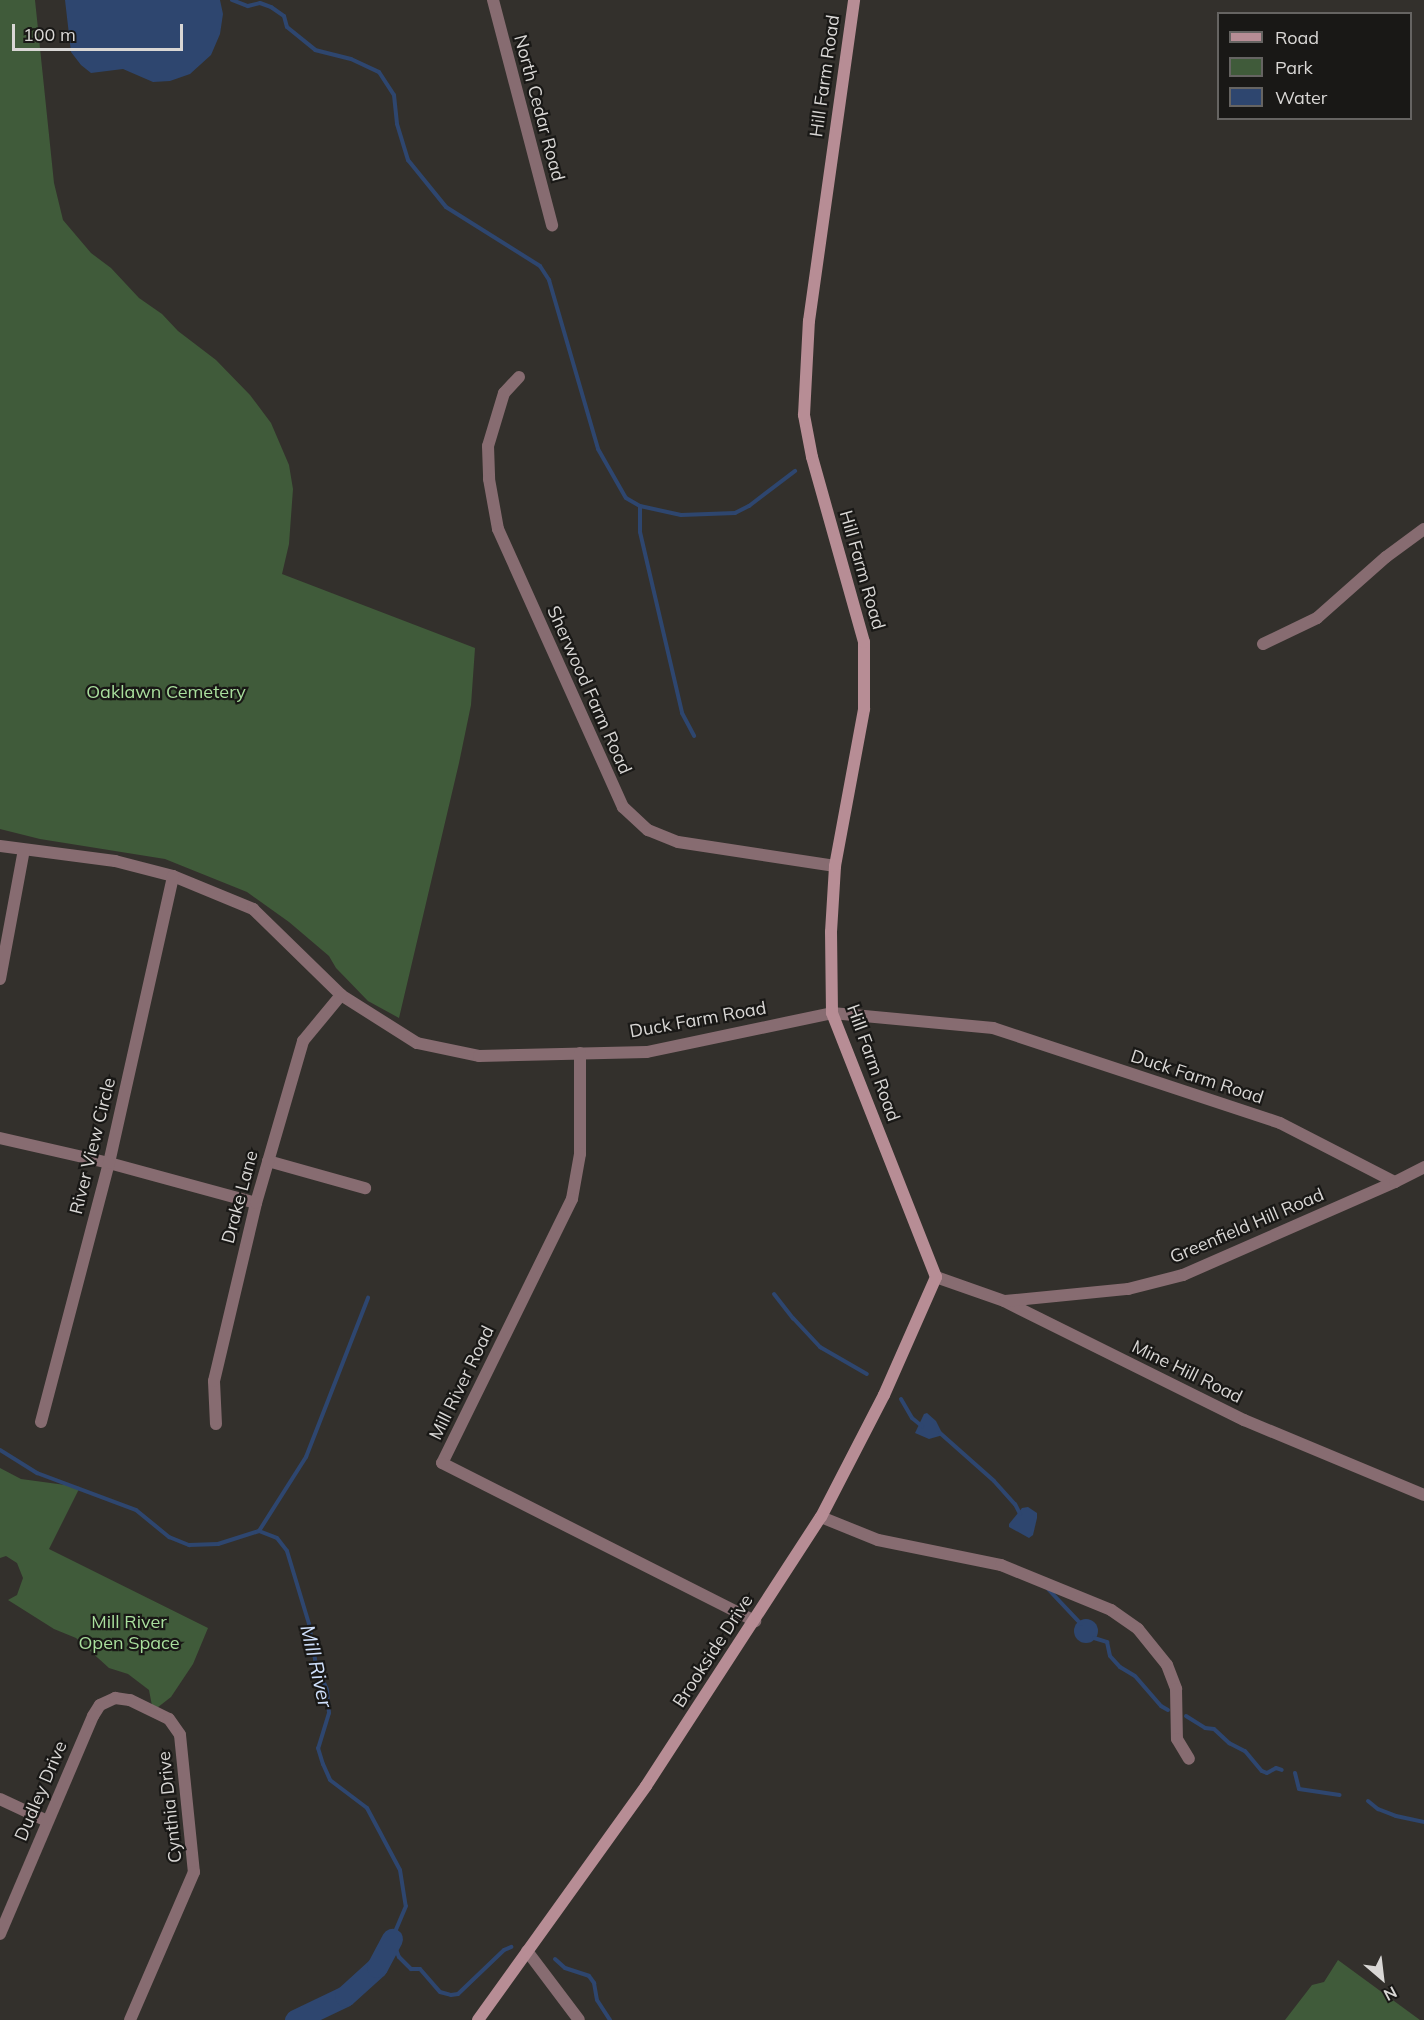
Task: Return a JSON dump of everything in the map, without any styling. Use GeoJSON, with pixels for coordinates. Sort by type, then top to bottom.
{"type":"FeatureCollection","features":[{"type":"Feature","properties":{"kind":"main road","name":"Hill Farm Road"},"geometry":{"type":"LineString","coordinates":[[854,0],[809,321],[804,415],[812,457],[864,642],[864,709],[835,866],[831,932],[832,1013],[936,1277]]}},
{"type":"Feature","properties":{"kind":"main road","name":"Brookside Drive"},"geometry":{"type":"LineString","coordinates":[[478,2020],[646,1786],[821,1517],[884,1395],[936,1277]]}},
{"type":"Feature","properties":{"kind":"street","name":"North Cedar Road"},"geometry":{"type":"LineString","coordinates":[[492,0],[552,225]]}},
{"type":"Feature","properties":{"kind":"street","name":"Sherwood Farm Road"},"geometry":{"type":"LineString","coordinates":[[519,377],[504,393],[488,446],[489,479],[498,529],[623,807],[648,830],[678,842],[835,866]]}},
{"type":"Feature","properties":{"kind":"street"},"geometry":{"type":"LineString","coordinates":[[1263,645],[1317,618],[1386,557],[1424,529]]}},
{"type":"Feature","properties":{"kind":"street","name":"Duck Farm Road"},"geometry":{"type":"LineString","coordinates":[[0,846],[115,861],[173,876],[253,909],[341,995],[417,1043],[479,1056],[647,1052],[832,1013],[993,1028],[1280,1123],[1395,1182]]}},
{"type":"Feature","properties":{"kind":"street"},"geometry":{"type":"LineString","coordinates":[[0,979],[24,850]]}},
{"type":"Feature","properties":{"kind":"street","name":"River View Circle"},"geometry":{"type":"LineString","coordinates":[[41,1422],[109,1163],[173,876]]}},
{"type":"Feature","properties":{"kind":"street","name":"Drake Lane"},"geometry":{"type":"LineString","coordinates":[[216,1424],[214,1381],[268,1161],[303,1041],[341,995]]}},
{"type":"Feature","properties":{"kind":"street","name":"Mill River Road"},"geometry":{"type":"LineString","coordinates":[[580,1053],[579,1154],[572,1199],[442,1463],[755,1621]]}},
{"type":"Feature","properties":{"kind":"street"},"geometry":{"type":"LineString","coordinates":[[0,1138],[109,1163],[256,1203]]}},
{"type":"Feature","properties":{"kind":"street"},"geometry":{"type":"LineString","coordinates":[[268,1161],[365,1188]]}},
{"type":"Feature","properties":{"kind":"street","name":"Greenfield Hill Road"},"geometry":{"type":"LineString","coordinates":[[1004,1302],[1128,1288],[1183,1275],[1395,1182],[1424,1167]]}},
{"type":"Feature","properties":{"kind":"street","name":"Mine Hill Road"},"geometry":{"type":"LineString","coordinates":[[936,1277],[1004,1302],[1244,1420],[1424,1495]]}},
{"type":"Feature","properties":{"kind":"street"},"geometry":{"type":"LineString","coordinates":[[821,1517],[878,1540],[1000,1565],[1111,1610],[1138,1629],[1167,1665],[1176,1689],[1177,1739],[1189,1759]]}},
{"type":"Feature","properties":{"kind":"street","name":"Dudley Drive"},"geometry":{"type":"LineString","coordinates":[[0,1934],[93,1716],[100,1705],[108,1700]]}},
{"type":"Feature","properties":{"kind":"street","name":"Cynthia Drive"},"geometry":{"type":"LineString","coordinates":[[108,1700],[130,1700],[169,1719],[178,1728],[194,1872],[130,2020]]}},
{"type":"Feature","properties":{"kind":"street"},"geometry":{"type":"LineString","coordinates":[[0,1799],[47,1821]]}},
{"type":"Feature","properties":{"kind":"street"},"geometry":{"type":"LineString","coordinates":[[527,1951],[579,2020]]}},
{"type":"Feature","properties":{"kind":"green space","name":"Oaklawn Cemetery"},"geometry":{"type":"Polygon","coordinates":[[[0,0],[35,0],[54,183],[63,220],[91,253],[111,268],[139,298],[162,314],[178,331],[216,360],[250,395],[271,423],[289,465],[293,489],[289,544],[282,574],[475,648],[471,705],[399,1018],[368,1001],[336,968],[329,956],[289,922],[247,892],[165,859],[40,839],[0,829],[0,0]]]}},
{"type":"Feature","properties":{"kind":"green space","name":"Mill River Open Space"},"geometry":{"type":"Polygon","coordinates":[[[0,1468],[21,1479],[80,1487],[49,1549],[208,1628],[193,1664],[171,1697],[153,1711],[149,1690],[128,1674],[109,1668],[76,1638],[54,1629],[8,1600],[17,1595],[23,1578],[17,1563],[6,1556],[0,1558],[0,1468]]]}},
{"type":"Feature","properties":{"kind":"green space"},"geometry":{"type":"Polygon","coordinates":[[[1338,1960],[1420,2020],[1285,2020],[1312,1985],[1324,1982],[1338,1960]]]}},
{"type":"Feature","properties":{"kind":"water"},"geometry":{"type":"Polygon","coordinates":[[[65,0],[220,0],[223,14],[220,34],[211,55],[190,74],[170,81],[153,82],[123,69],[91,73],[71,52],[65,0]]]}},
{"type":"Feature","properties":{"kind":"water"},"geometry":{"type":"Polygon","coordinates":[[[927,1413],[936,1421],[943,1435],[929,1439],[915,1433],[924,1414],[927,1413]]]}},
{"type":"Feature","properties":{"kind":"water"},"geometry":{"type":"Polygon","coordinates":[[[1028,1507],[1037,1513],[1033,1535],[1029,1538],[1009,1527],[1022,1508],[1028,1507]]]}},
{"type":"Feature","properties":{"kind":"water"},"geometry":{"type":"Polygon","coordinates":[[[1086,1619],[1095,1622],[1098,1631],[1095,1640],[1086,1643],[1077,1640],[1074,1631],[1077,1622],[1086,1619]]]}},
{"type":"Feature","properties":{"kind":"waterway"},"geometry":{"type":"LineString","coordinates":[[232,0],[248,6],[260,3],[271,7],[284,16],[287,27],[315,50],[351,59],[379,72],[394,95],[397,124],[408,160],[446,207],[540,266],[549,280],[598,449],[626,498],[640,506],[681,515],[735,513],[749,506],[795,471]]}},
{"type":"Feature","properties":{"kind":"waterway"},"geometry":{"type":"LineString","coordinates":[[640,506],[640,532],[682,713],[694,736]]}},
{"type":"Feature","properties":{"kind":"waterway"},"geometry":{"type":"LineString","coordinates":[[774,1294],[820,1347],[867,1374]]}},
{"type":"Feature","properties":{"kind":"waterway"},"geometry":{"type":"LineString","coordinates":[[259,1531],[306,1457],[368,1298]]}},
{"type":"Feature","properties":{"kind":"waterway"},"geometry":{"type":"LineString","coordinates":[[901,1399],[912,1418],[922,1426]]}},
{"type":"Feature","properties":{"kind":"waterway"},"geometry":{"type":"LineString","coordinates":[[940,1433],[994,1481],[1015,1504],[1020,1514]]}},
{"type":"Feature","properties":{"kind":"waterway","name":"Mill River"},"geometry":{"type":"LineString","coordinates":[[0,1450],[37,1473],[136,1510],[169,1537],[189,1545],[218,1544],[259,1531],[277,1538],[287,1551],[309,1624],[316,1665],[327,1690],[329,1713],[318,1748],[323,1764],[330,1780],[367,1808],[400,1870],[406,1906],[392,1939],[399,1957],[411,1969],[420,1969],[440,1992],[451,1995],[458,1994],[504,1950],[511,1947]]}},
{"type":"Feature","properties":{"kind":"waterway"},"geometry":{"type":"LineString","coordinates":[[1048,1589],[1081,1624]]}},
{"type":"Feature","properties":{"kind":"waterway"},"geometry":{"type":"LineString","coordinates":[[1094,1638],[1107,1642],[1110,1656],[1120,1667],[1135,1676],[1161,1706],[1168,1710]]}},
{"type":"Feature","properties":{"kind":"waterway"},"geometry":{"type":"LineString","coordinates":[[1186,1716],[1205,1728],[1214,1729],[1229,1743],[1245,1751],[1262,1771],[1267,1773],[1276,1768],[1282,1770]]}},
{"type":"Feature","properties":{"kind":"waterway"},"geometry":{"type":"LineString","coordinates":[[1295,1773],[1299,1789],[1340,1795]]}},
{"type":"Feature","properties":{"kind":"waterway"},"geometry":{"type":"LineString","coordinates":[[1368,1801],[1378,1809],[1396,1816],[1424,1822]]}},
{"type":"Feature","properties":{"kind":"waterway","name":"Mill River"},"geometry":{"type":"LineString","coordinates":[[295,2020],[345,1996],[377,1967],[392,1939]]}},
{"type":"Feature","properties":{"kind":"waterway"},"geometry":{"type":"LineString","coordinates":[[555,1959],[565,1968],[589,1976],[594,1983],[597,2000],[610,2020]]}}]}
